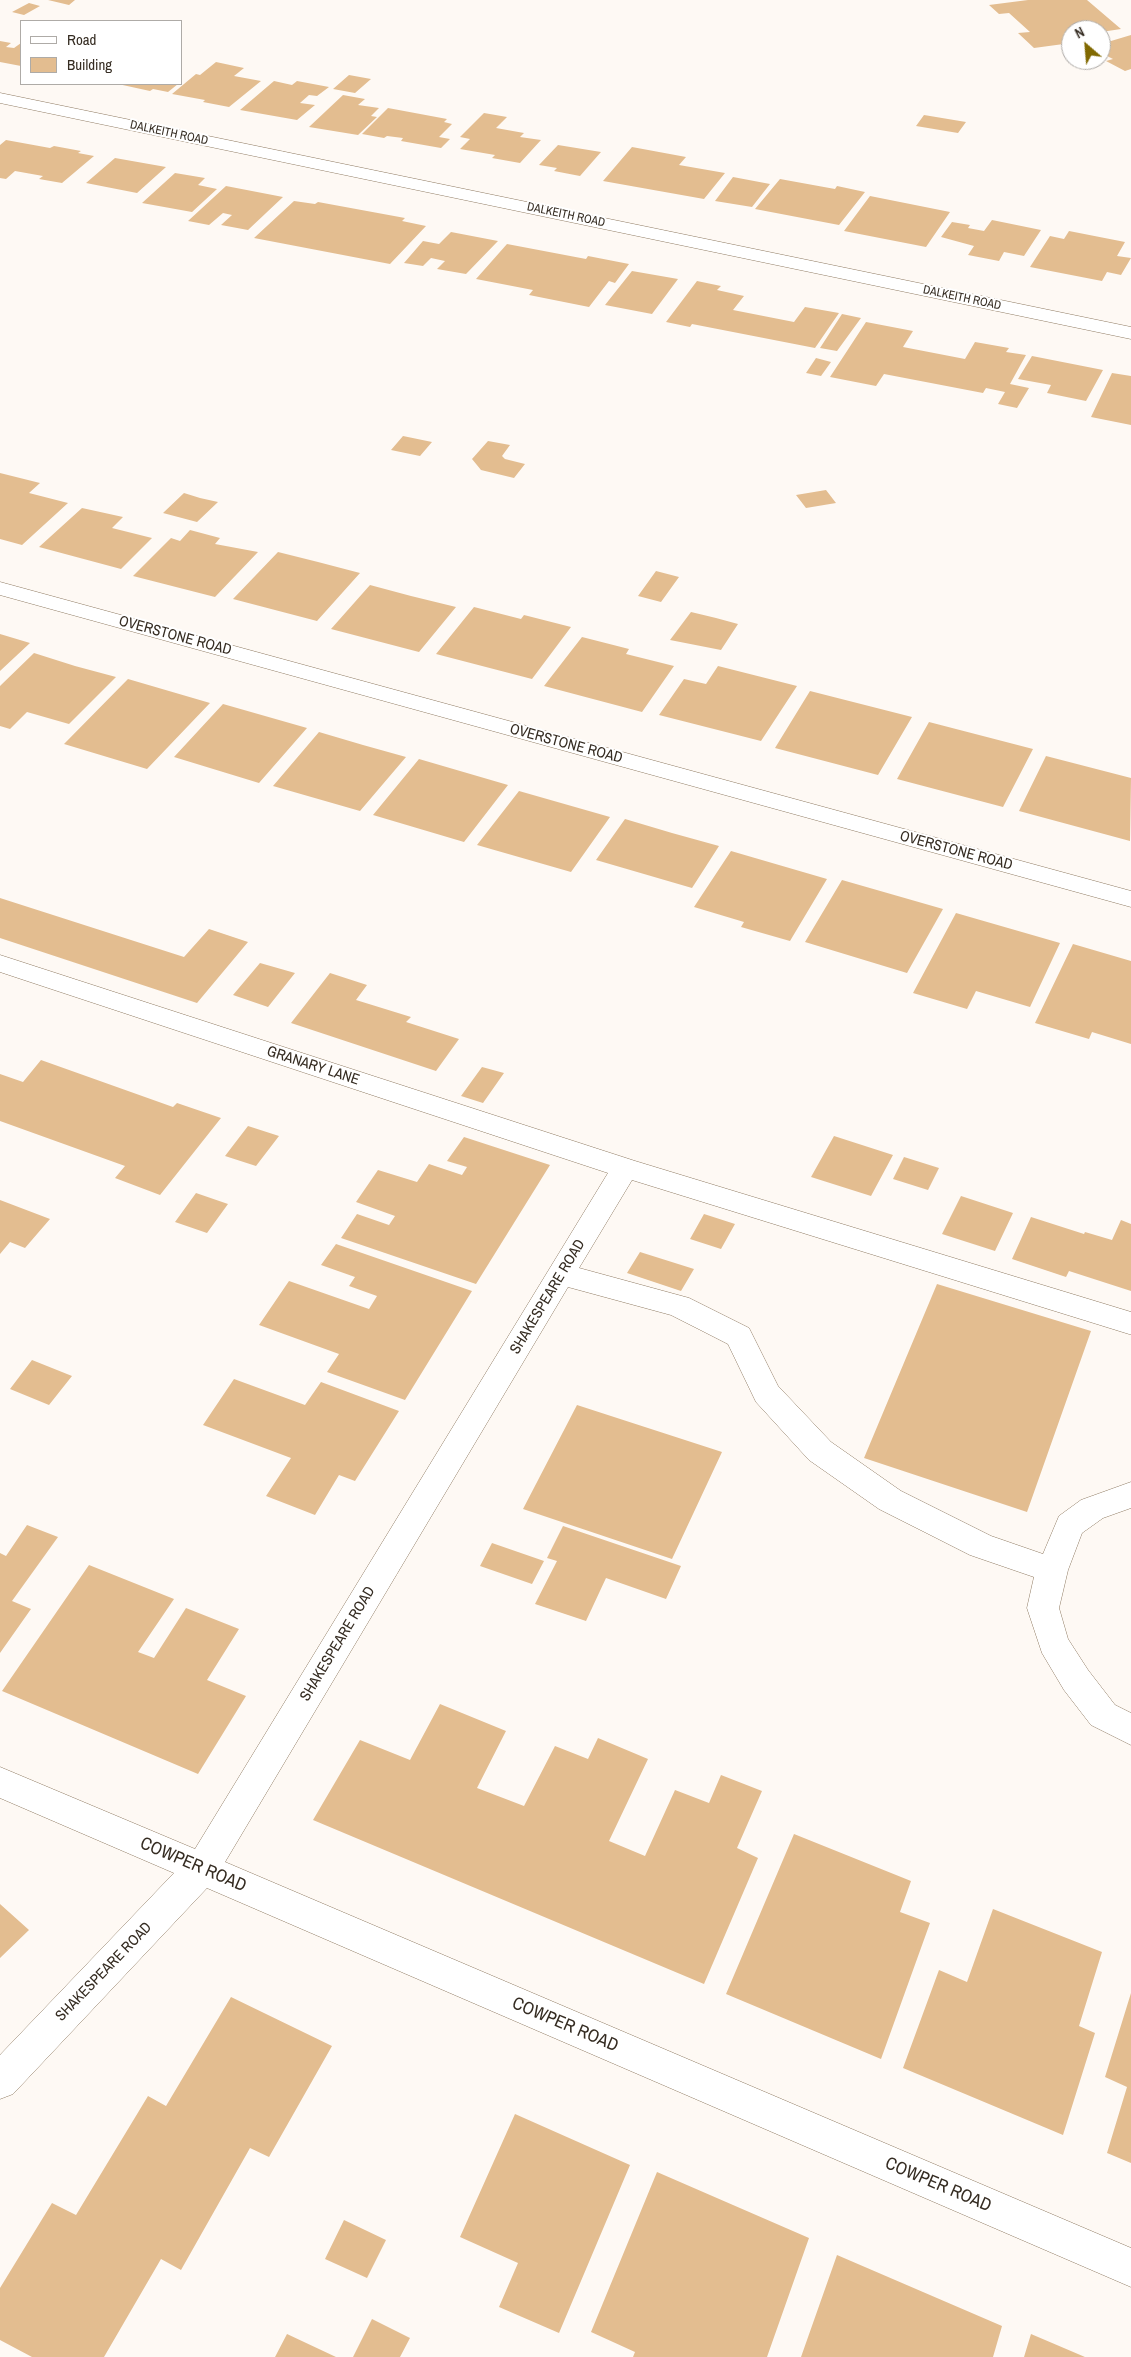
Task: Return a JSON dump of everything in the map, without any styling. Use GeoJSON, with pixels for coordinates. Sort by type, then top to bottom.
{"type":"FeatureCollection","features":[{"type":"Feature","properties":{"kind":"street","name":"DALKEITH ROAD"},"geometry":{"type":"LineString","coordinates":[[0,98],[1131,333]]}},
{"type":"Feature","properties":{"kind":"street","name":"OVERSTONE ROAD"},"geometry":{"type":"LineString","coordinates":[[0,588],[1131,899]]}},
{"type":"Feature","properties":{"kind":"street","name":"GRANARY LANE"},"geometry":{"type":"LineString","coordinates":[[0,964],[625,1168],[1129,1323]]}},
{"type":"Feature","properties":{"kind":"street","name":"SHAKESPEARE ROAD"},"geometry":{"type":"LineString","coordinates":[[0,2081],[202,1869],[625,1168]]}},
{"type":"Feature","properties":{"kind":"street"},"geometry":{"type":"LineString","coordinates":[[562,1274],[679,1306],[738,1336],[767,1394],[820,1451],[890,1500],[981,1546],[1052,1570]]}},
{"type":"Feature","properties":{"kind":"street"},"geometry":{"type":"LineString","coordinates":[[1131,1495],[1092,1509],[1070,1525],[1052,1570],[1043,1608],[1053,1643],[1076,1680],[1103,1715],[1131,1730]]}},
{"type":"Feature","properties":{"kind":"street","name":"COWPER ROAD"},"geometry":{"type":"LineString","coordinates":[[0,1782],[1131,2268]]}},
{"type":"Feature","properties":{"kind":"building"},"geometry":{"type":"Polygon","coordinates":[[[48,0],[75,0],[69,5],[48,0]]]}},
{"type":"Feature","properties":{"kind":"building"},"geometry":{"type":"Polygon","coordinates":[[[1028,0],[1087,0],[1110,20],[1061,20],[1061,44],[1034,48],[1018,33],[1030,32],[1009,13],[999,14],[989,5],[1028,0]]]}},
{"type":"Feature","properties":{"kind":"building"},"geometry":{"type":"Polygon","coordinates":[[[29,3],[40,6],[24,15],[12,12],[29,3]]]}},
{"type":"Feature","properties":{"kind":"building"},"geometry":{"type":"Polygon","coordinates":[[[1111,20],[1121,29],[1111,30],[1111,20]]]}},
{"type":"Feature","properties":{"kind":"building"},"geometry":{"type":"Polygon","coordinates":[[[1131,35],[1131,69],[1125,71],[1111,64],[1111,60],[1113,59],[1111,58],[1111,41],[1131,35]]]}},
{"type":"Feature","properties":{"kind":"building"},"geometry":{"type":"Polygon","coordinates":[[[0,41],[11,43],[6,47],[14,48],[20,44],[20,66],[0,62],[0,41]]]}},
{"type":"Feature","properties":{"kind":"building"},"geometry":{"type":"Polygon","coordinates":[[[216,62],[244,68],[234,76],[261,81],[229,107],[172,94],[196,74],[200,75],[216,62]]]}},
{"type":"Feature","properties":{"kind":"building"},"geometry":{"type":"Polygon","coordinates":[[[349,75],[371,79],[355,93],[333,89],[349,75]]]}},
{"type":"Feature","properties":{"kind":"building"},"geometry":{"type":"Polygon","coordinates":[[[274,81],[292,85],[297,81],[329,87],[317,96],[309,95],[300,103],[315,105],[297,120],[240,110],[274,81]]]}},
{"type":"Feature","properties":{"kind":"building"},"geometry":{"type":"Polygon","coordinates":[[[123,85],[177,85],[168,92],[153,89],[150,91],[123,85]]]}},
{"type":"Feature","properties":{"kind":"building"},"geometry":{"type":"Polygon","coordinates":[[[343,95],[365,99],[358,105],[379,108],[371,116],[377,117],[358,135],[309,127],[343,95]]]}},
{"type":"Feature","properties":{"kind":"building"},"geometry":{"type":"Polygon","coordinates":[[[388,108],[447,119],[444,122],[452,124],[439,137],[450,139],[441,148],[401,141],[403,138],[387,136],[384,138],[362,134],[388,108]]]}},
{"type":"Feature","properties":{"kind":"building"},"geometry":{"type":"Polygon","coordinates":[[[484,113],[507,117],[496,128],[524,133],[520,137],[541,140],[520,163],[492,158],[495,155],[460,149],[470,139],[460,137],[484,113]]]}},
{"type":"Feature","properties":{"kind":"building"},"geometry":{"type":"Polygon","coordinates":[[[924,115],[966,122],[958,133],[916,126],[924,115]]]}},
{"type":"Feature","properties":{"kind":"building"},"geometry":{"type":"Polygon","coordinates":[[[6,140],[50,148],[54,146],[81,151],[78,153],[94,156],[62,183],[39,179],[43,176],[15,171],[6,179],[0,178],[0,145],[6,140]]]}},
{"type":"Feature","properties":{"kind":"building"},"geometry":{"type":"Polygon","coordinates":[[[558,145],[601,152],[580,176],[554,171],[557,168],[539,165],[558,145]]]}},
{"type":"Feature","properties":{"kind":"building"},"geometry":{"type":"Polygon","coordinates":[[[632,147],[686,157],[679,165],[725,173],[704,199],[603,181],[632,147]]]}},
{"type":"Feature","properties":{"kind":"building"},"geometry":{"type":"Polygon","coordinates":[[[115,158],[166,167],[137,193],[86,183],[115,158]]]}},
{"type":"Feature","properties":{"kind":"building"},"geometry":{"type":"Polygon","coordinates":[[[175,173],[205,178],[198,185],[217,189],[192,212],[142,203],[175,173]]]}},
{"type":"Feature","properties":{"kind":"building"},"geometry":{"type":"Polygon","coordinates":[[[733,177],[770,184],[752,207],[715,201],[733,177]]]}},
{"type":"Feature","properties":{"kind":"building"},"geometry":{"type":"Polygon","coordinates":[[[780,179],[835,189],[837,186],[865,192],[839,225],[755,209],[780,179]]]}},
{"type":"Feature","properties":{"kind":"building"},"geometry":{"type":"Polygon","coordinates":[[[226,186],[283,197],[248,230],[221,225],[232,215],[223,213],[209,225],[188,221],[226,186]]]}},
{"type":"Feature","properties":{"kind":"building"},"geometry":{"type":"Polygon","coordinates":[[[870,196],[950,212],[926,247],[844,231],[870,196]]]}},
{"type":"Feature","properties":{"kind":"building"},"geometry":{"type":"Polygon","coordinates":[[[294,201],[315,204],[318,202],[405,218],[402,221],[426,226],[390,264],[254,238],[294,201]]]}},
{"type":"Feature","properties":{"kind":"building"},"geometry":{"type":"Polygon","coordinates":[[[992,220],[1041,230],[1024,256],[1004,252],[999,261],[968,255],[974,246],[941,237],[952,222],[970,225],[968,228],[984,231],[992,220]]]}},
{"type":"Feature","properties":{"kind":"building"},"geometry":{"type":"Polygon","coordinates":[[[1069,231],[1125,242],[1117,256],[1131,258],[1121,275],[1107,272],[1102,281],[1030,267],[1050,236],[1064,239],[1069,231]]]}},
{"type":"Feature","properties":{"kind":"building"},"geometry":{"type":"Polygon","coordinates":[[[451,232],[498,241],[466,274],[437,269],[445,261],[431,258],[423,266],[404,263],[423,241],[439,244],[451,232]]]}},
{"type":"Feature","properties":{"kind":"building"},"geometry":{"type":"Polygon","coordinates":[[[507,244],[586,259],[588,256],[629,264],[615,283],[609,281],[589,307],[529,295],[533,290],[476,279],[507,244]]]}},
{"type":"Feature","properties":{"kind":"building"},"geometry":{"type":"Polygon","coordinates":[[[632,271],[678,279],[652,314],[605,305],[632,271]]]}},
{"type":"Feature","properties":{"kind":"building"},"geometry":{"type":"Polygon","coordinates":[[[697,281],[721,286],[717,290],[744,296],[733,310],[794,322],[805,307],[839,313],[815,348],[692,324],[690,327],[666,322],[697,281]]]}},
{"type":"Feature","properties":{"kind":"building"},"geometry":{"type":"Polygon","coordinates":[[[842,314],[861,318],[837,351],[820,348],[842,314]]]}},
{"type":"Feature","properties":{"kind":"building"},"geometry":{"type":"Polygon","coordinates":[[[866,322],[913,331],[903,347],[965,359],[975,342],[1009,348],[1006,352],[1026,355],[1010,384],[1029,388],[1017,408],[998,404],[1005,392],[986,388],[983,393],[884,374],[876,386],[830,377],[866,322]]]}},
{"type":"Feature","properties":{"kind":"building"},"geometry":{"type":"Polygon","coordinates":[[[1032,356],[1103,370],[1086,401],[1047,393],[1051,385],[1018,379],[1032,356]]]}},
{"type":"Feature","properties":{"kind":"building"},"geometry":{"type":"Polygon","coordinates":[[[816,358],[831,362],[821,376],[806,373],[816,358]]]}},
{"type":"Feature","properties":{"kind":"building"},"geometry":{"type":"Polygon","coordinates":[[[1112,373],[1131,376],[1131,425],[1091,417],[1112,373]]]}},
{"type":"Feature","properties":{"kind":"building"},"geometry":{"type":"Polygon","coordinates":[[[403,436],[432,442],[420,456],[391,450],[403,436]]]}},
{"type":"Feature","properties":{"kind":"building"},"geometry":{"type":"Polygon","coordinates":[[[488,441],[510,445],[502,456],[505,459],[525,464],[514,478],[481,470],[472,459],[488,441]]]}},
{"type":"Feature","properties":{"kind":"building"},"geometry":{"type":"Polygon","coordinates":[[[0,473],[40,483],[29,493],[68,503],[22,545],[0,539],[0,473]]]}},
{"type":"Feature","properties":{"kind":"building"},"geometry":{"type":"Polygon","coordinates":[[[826,490],[836,503],[806,508],[796,495],[826,490]]]}},
{"type":"Feature","properties":{"kind":"building"},"geometry":{"type":"Polygon","coordinates":[[[184,493],[218,502],[197,522],[163,513],[184,493]]]}},
{"type":"Feature","properties":{"kind":"building"},"geometry":{"type":"Polygon","coordinates":[[[82,508],[123,517],[112,528],[152,538],[121,569],[39,547],[82,508]]]}},
{"type":"Feature","properties":{"kind":"building"},"geometry":{"type":"Polygon","coordinates":[[[190,530],[220,538],[215,544],[258,552],[215,597],[133,576],[171,538],[180,541],[190,530]]]}},
{"type":"Feature","properties":{"kind":"building"},"geometry":{"type":"Polygon","coordinates":[[[278,552],[360,573],[317,621],[233,599],[278,552]]]}},
{"type":"Feature","properties":{"kind":"building"},"geometry":{"type":"Polygon","coordinates":[[[656,571],[679,577],[661,602],[638,596],[656,571]]]}},
{"type":"Feature","properties":{"kind":"building"},"geometry":{"type":"Polygon","coordinates":[[[370,585],[456,607],[419,652],[331,629],[370,585]]]}},
{"type":"Feature","properties":{"kind":"building"},"geometry":{"type":"Polygon","coordinates":[[[474,607],[521,619],[524,615],[571,627],[532,679],[436,654],[474,607]]]}},
{"type":"Feature","properties":{"kind":"building"},"geometry":{"type":"Polygon","coordinates":[[[691,612],[738,624],[721,650],[670,640],[691,612]]]}},
{"type":"Feature","properties":{"kind":"building"},"geometry":{"type":"Polygon","coordinates":[[[0,634],[30,643],[0,671],[0,634]]]}},
{"type":"Feature","properties":{"kind":"building"},"geometry":{"type":"Polygon","coordinates":[[[582,637],[629,649],[626,654],[674,666],[642,712],[544,686],[582,637]]]}},
{"type":"Feature","properties":{"kind":"building"},"geometry":{"type":"Polygon","coordinates":[[[34,653],[116,677],[69,724],[27,712],[10,729],[0,726],[0,686],[34,653]]]}},
{"type":"Feature","properties":{"kind":"building"},"geometry":{"type":"Polygon","coordinates":[[[718,666],[797,686],[761,741],[659,715],[684,679],[706,684],[718,666]]]}},
{"type":"Feature","properties":{"kind":"building"},"geometry":{"type":"Polygon","coordinates":[[[128,679],[210,703],[147,769],[64,744],[128,679]]]}},
{"type":"Feature","properties":{"kind":"building"},"geometry":{"type":"Polygon","coordinates":[[[810,691],[912,717],[878,775],[775,748],[810,691]]]}},
{"type":"Feature","properties":{"kind":"building"},"geometry":{"type":"Polygon","coordinates":[[[223,704],[307,728],[259,783],[174,757],[223,704]]]}},
{"type":"Feature","properties":{"kind":"building"},"geometry":{"type":"Polygon","coordinates":[[[929,722],[1033,749],[1003,807],[897,779],[929,722]]]}},
{"type":"Feature","properties":{"kind":"building"},"geometry":{"type":"Polygon","coordinates":[[[319,732],[406,757],[360,811],[273,786],[319,732]]]}},
{"type":"Feature","properties":{"kind":"building"},"geometry":{"type":"Polygon","coordinates":[[[1046,756],[1131,778],[1130,841],[1019,811],[1046,756]]]}},
{"type":"Feature","properties":{"kind":"building"},"geometry":{"type":"Polygon","coordinates":[[[419,759],[508,785],[464,842],[373,815],[419,759]]]}},
{"type":"Feature","properties":{"kind":"building"},"geometry":{"type":"Polygon","coordinates":[[[519,791],[610,817],[571,872],[477,845],[519,791]]]}},
{"type":"Feature","properties":{"kind":"building"},"geometry":{"type":"Polygon","coordinates":[[[625,819],[719,846],[692,888],[596,860],[625,819]]]}},
{"type":"Feature","properties":{"kind":"building"},"geometry":{"type":"Polygon","coordinates":[[[731,851],[827,879],[790,941],[741,927],[744,922],[694,907],[731,851]]]}},
{"type":"Feature","properties":{"kind":"building"},"geometry":{"type":"Polygon","coordinates":[[[842,880],[943,909],[907,973],[805,942],[842,880]]]}},
{"type":"Feature","properties":{"kind":"building"},"geometry":{"type":"Polygon","coordinates":[[[0,898],[184,957],[209,929],[248,942],[197,1003],[0,938],[0,898]]]}},
{"type":"Feature","properties":{"kind":"building"},"geometry":{"type":"Polygon","coordinates":[[[956,913],[1060,943],[1030,1007],[976,991],[967,1009],[913,993],[956,913]]]}},
{"type":"Feature","properties":{"kind":"building"},"geometry":{"type":"Polygon","coordinates":[[[1073,944],[1131,961],[1131,1044],[1092,1032],[1089,1039],[1035,1023],[1073,944]]]}},
{"type":"Feature","properties":{"kind":"building"},"geometry":{"type":"Polygon","coordinates":[[[260,963],[295,973],[268,1007],[233,995],[260,963]]]}},
{"type":"Feature","properties":{"kind":"building"},"geometry":{"type":"Polygon","coordinates":[[[330,973],[367,985],[356,1000],[411,1017],[406,1022],[459,1039],[436,1071],[291,1023],[330,973]]]}},
{"type":"Feature","properties":{"kind":"building"},"geometry":{"type":"Polygon","coordinates":[[[41,1060],[173,1107],[177,1103],[221,1118],[160,1195],[115,1178],[125,1166],[0,1121],[0,1074],[23,1082],[41,1060]]]}},
{"type":"Feature","properties":{"kind":"building"},"geometry":{"type":"Polygon","coordinates":[[[482,1067],[504,1073],[483,1103],[461,1096],[482,1067]]]}},
{"type":"Feature","properties":{"kind":"building"},"geometry":{"type":"Polygon","coordinates":[[[248,1126],[279,1136],[256,1166],[225,1156],[248,1126]]]}},
{"type":"Feature","properties":{"kind":"building"},"geometry":{"type":"Polygon","coordinates":[[[834,1136],[893,1155],[871,1196],[811,1177],[834,1136]]]}},
{"type":"Feature","properties":{"kind":"building"},"geometry":{"type":"Polygon","coordinates":[[[464,1137],[550,1165],[476,1284],[341,1238],[357,1214],[389,1225],[395,1216],[356,1202],[378,1170],[417,1182],[429,1164],[462,1175],[467,1167],[447,1161],[464,1137]]]}},
{"type":"Feature","properties":{"kind":"building"},"geometry":{"type":"Polygon","coordinates":[[[904,1157],[939,1168],[928,1190],[893,1179],[904,1157]]]}},
{"type":"Feature","properties":{"kind":"building"},"geometry":{"type":"Polygon","coordinates":[[[196,1193],[228,1204],[207,1233],[175,1222],[196,1193]]]}},
{"type":"Feature","properties":{"kind":"building"},"geometry":{"type":"Polygon","coordinates":[[[961,1196],[1013,1213],[995,1251],[942,1234],[961,1196]]]}},
{"type":"Feature","properties":{"kind":"building"},"geometry":{"type":"Polygon","coordinates":[[[0,1200],[50,1219],[25,1248],[10,1242],[0,1254],[0,1200]]]}},
{"type":"Feature","properties":{"kind":"building"},"geometry":{"type":"Polygon","coordinates":[[[704,1214],[735,1224],[721,1249],[690,1239],[704,1214]]]}},
{"type":"Feature","properties":{"kind":"building"},"geometry":{"type":"Polygon","coordinates":[[[1031,1217],[1084,1234],[1085,1232],[1112,1240],[1121,1220],[1131,1224],[1131,1291],[1069,1271],[1066,1277],[1012,1259],[1031,1217]]]}},
{"type":"Feature","properties":{"kind":"building"},"geometry":{"type":"Polygon","coordinates":[[[336,1244],[472,1291],[405,1400],[327,1372],[339,1354],[259,1325],[289,1281],[369,1309],[377,1296],[349,1286],[355,1277],[321,1265],[336,1244]]]}},
{"type":"Feature","properties":{"kind":"building"},"geometry":{"type":"Polygon","coordinates":[[[640,1252],[694,1269],[681,1291],[627,1273],[640,1252]]]}},
{"type":"Feature","properties":{"kind":"building"},"geometry":{"type":"Polygon","coordinates":[[[937,1284],[1091,1331],[1027,1512],[864,1458],[937,1284]]]}},
{"type":"Feature","properties":{"kind":"building"},"geometry":{"type":"Polygon","coordinates":[[[32,1360],[72,1376],[49,1405],[10,1389],[32,1360]]]}},
{"type":"Feature","properties":{"kind":"building"},"geometry":{"type":"Polygon","coordinates":[[[234,1379],[305,1405],[321,1382],[399,1411],[355,1481],[339,1475],[315,1515],[266,1496],[291,1458],[203,1425],[234,1379]]]}},
{"type":"Feature","properties":{"kind":"building"},"geometry":{"type":"Polygon","coordinates":[[[577,1405],[722,1452],[672,1559],[523,1509],[577,1405]]]}},
{"type":"Feature","properties":{"kind":"building"},"geometry":{"type":"Polygon","coordinates":[[[27,1525],[58,1537],[12,1601],[31,1609],[0,1653],[0,1553],[6,1556],[27,1525]]]}},
{"type":"Feature","properties":{"kind":"building"},"geometry":{"type":"Polygon","coordinates":[[[563,1526],[681,1566],[666,1599],[606,1578],[586,1621],[535,1604],[557,1561],[547,1558],[563,1526]]]}},
{"type":"Feature","properties":{"kind":"building"},"geometry":{"type":"Polygon","coordinates":[[[492,1543],[544,1561],[532,1584],[480,1566],[492,1543]]]}},
{"type":"Feature","properties":{"kind":"building"},"geometry":{"type":"Polygon","coordinates":[[[89,1565],[174,1599],[138,1652],[154,1658],[186,1608],[239,1629],[207,1680],[246,1696],[198,1774],[2,1691],[89,1565]]]}},
{"type":"Feature","properties":{"kind":"building"},"geometry":{"type":"Polygon","coordinates":[[[440,1704],[506,1731],[477,1788],[524,1806],[555,1746],[588,1759],[598,1738],[648,1759],[609,1841],[645,1856],[675,1790],[709,1803],[721,1775],[762,1791],[737,1848],[758,1858],[704,1984],[313,1820],[360,1740],[410,1760],[440,1704]]]}},
{"type":"Feature","properties":{"kind":"building"},"geometry":{"type":"Polygon","coordinates":[[[794,1834],[911,1881],[900,1912],[930,1923],[881,2059],[726,1994],[794,1834]]]}},
{"type":"Feature","properties":{"kind":"building"},"geometry":{"type":"Polygon","coordinates":[[[0,1904],[29,1930],[0,1958],[0,1904]]]}},
{"type":"Feature","properties":{"kind":"building"},"geometry":{"type":"Polygon","coordinates":[[[993,1909],[1102,1952],[1079,2026],[1095,2033],[1063,2135],[903,2068],[939,1970],[967,1982],[993,1909]]]}},
{"type":"Feature","properties":{"kind":"building"},"geometry":{"type":"Polygon","coordinates":[[[1131,1993],[1131,2163],[1107,2153],[1127,2087],[1105,2077],[1131,1993]]]}},
{"type":"Feature","properties":{"kind":"building"},"geometry":{"type":"Polygon","coordinates":[[[231,1997],[332,2046],[269,2157],[250,2148],[181,2270],[161,2259],[104,2357],[32,2357],[0,2340],[0,2288],[52,2203],[76,2215],[148,2096],[166,2106],[231,1997]]]}},
{"type":"Feature","properties":{"kind":"building"},"geometry":{"type":"Polygon","coordinates":[[[515,2114],[630,2165],[559,2333],[499,2307],[518,2263],[460,2237],[515,2114]]]}},
{"type":"Feature","properties":{"kind":"building"},"geometry":{"type":"Polygon","coordinates":[[[657,2172],[809,2238],[767,2357],[633,2357],[635,2352],[591,2332],[657,2172]]]}},
{"type":"Feature","properties":{"kind":"building"},"geometry":{"type":"Polygon","coordinates":[[[344,2220],[386,2240],[367,2278],[325,2259],[344,2220]]]}},
{"type":"Feature","properties":{"kind":"building"},"geometry":{"type":"Polygon","coordinates":[[[837,2255],[1002,2326],[993,2357],[801,2357],[837,2255]]]}},
{"type":"Feature","properties":{"kind":"building"},"geometry":{"type":"Polygon","coordinates":[[[372,2319],[410,2338],[400,2357],[353,2357],[372,2319]]]}},
{"type":"Feature","properties":{"kind":"building"},"geometry":{"type":"Polygon","coordinates":[[[287,2334],[336,2357],[275,2357],[287,2334]]]}},
{"type":"Feature","properties":{"kind":"building"},"geometry":{"type":"Polygon","coordinates":[[[1031,2334],[1085,2357],[1024,2357],[1031,2334]]]}}]}
